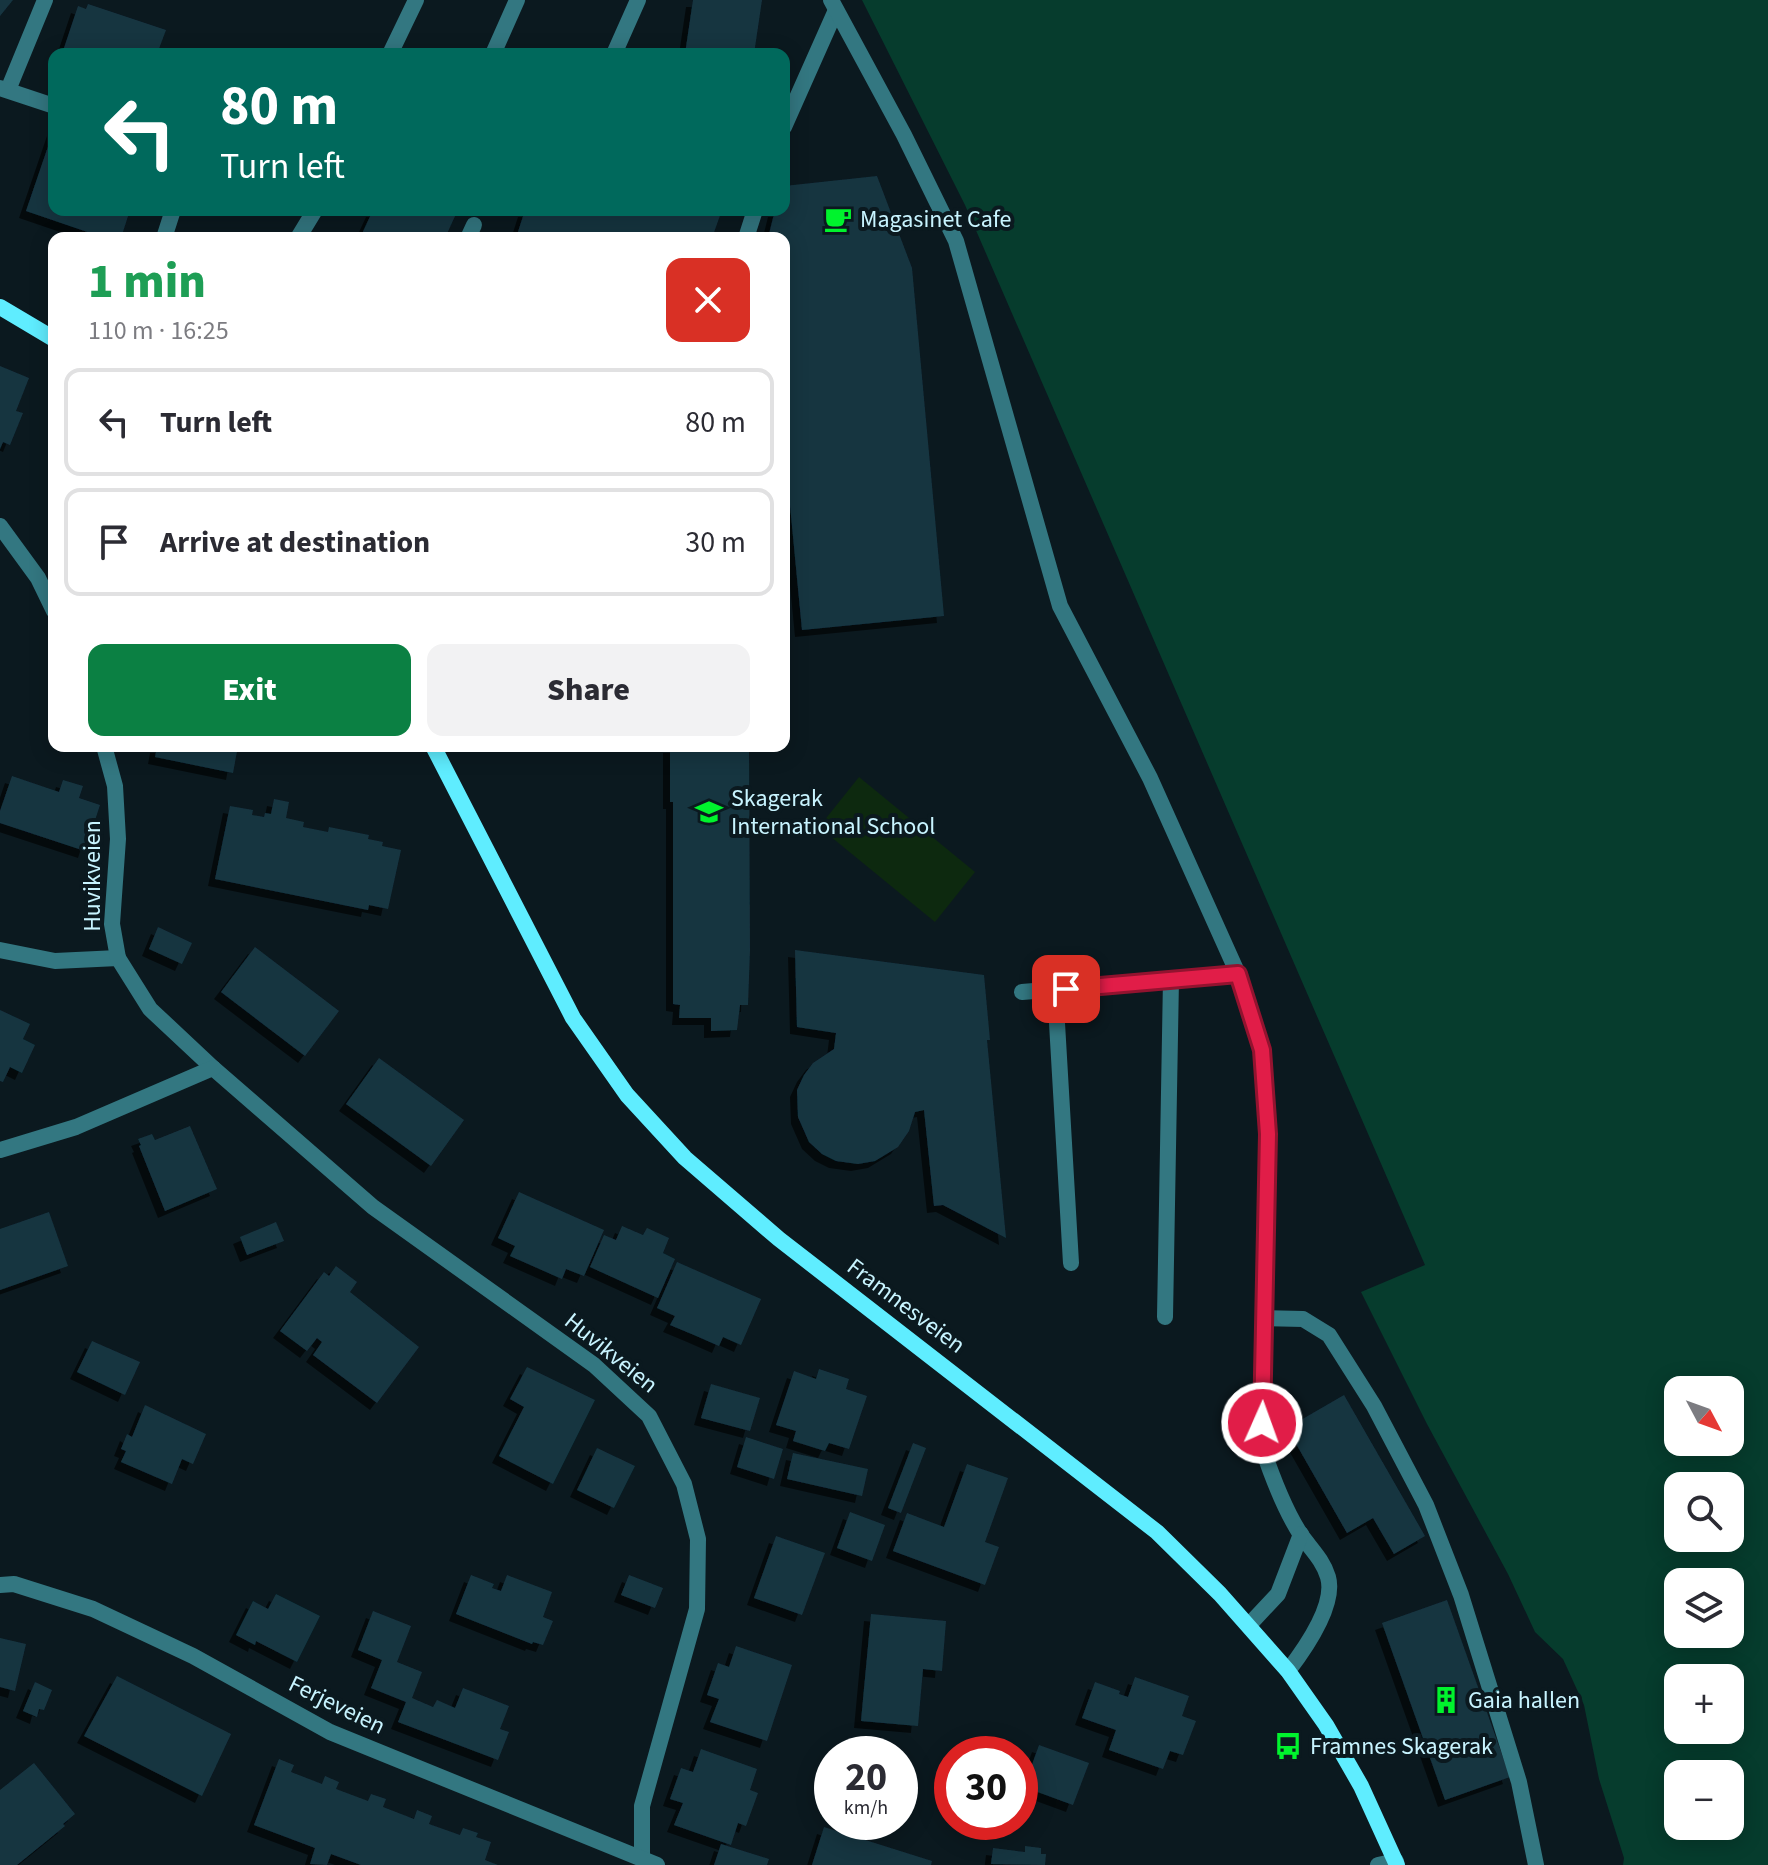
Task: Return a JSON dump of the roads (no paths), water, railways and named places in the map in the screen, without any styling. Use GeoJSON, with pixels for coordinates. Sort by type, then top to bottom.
{"type":"FeatureCollection","features":[{"type":"Feature","properties":{"kind":"main road"},"geometry":{"type":"LineString","coordinates":[[0,307],[48,335]]}},
{"type":"Feature","properties":{"kind":"main road","name":"Framnesveien"},"geometry":{"type":"LineString","coordinates":[[436,752],[573,1018],[627,1095],[685,1158],[779,1239],[1157,1532],[1249,1625],[1288,1671],[1326,1725],[1361,1786],[1397,1863]]}},
{"type":"Feature","properties":{"kind":"street"},"geometry":{"type":"LineString","coordinates":[[45,0],[4,89],[48,104]]}},
{"type":"Feature","properties":{"kind":"street"},"geometry":{"type":"LineString","coordinates":[[393,48],[416,0]]}},
{"type":"Feature","properties":{"kind":"street"},"geometry":{"type":"LineString","coordinates":[[496,48],[517,0]]}},
{"type":"Feature","properties":{"kind":"street"},"geometry":{"type":"LineString","coordinates":[[617,48],[638,0]]}},
{"type":"Feature","properties":{"kind":"street"},"geometry":{"type":"LineString","coordinates":[[790,112],[834,5]]}},
{"type":"Feature","properties":{"kind":"street"},"geometry":{"type":"LineString","coordinates":[[834,5],[904,135],[956,241],[1060,606],[1150,778],[1238,974],[1262,1050],[1268,1134],[1261,1444],[1268,1467],[1301,1534],[1319,1557],[1329,1579],[1327,1601],[1313,1635],[1288,1671]]}},
{"type":"Feature","properties":{"kind":"street"},"geometry":{"type":"LineString","coordinates":[[0,526],[38,578],[48,599]]}},
{"type":"Feature","properties":{"kind":"street","name":"Huvikveien"},"geometry":{"type":"LineString","coordinates":[[106,752],[115,786],[118,839],[112,924],[118,958],[150,1009],[373,1207],[594,1365],[649,1416],[684,1484],[698,1539],[697,1609],[642,1806],[648,1863]]}},
{"type":"Feature","properties":{"kind":"street"},"geometry":{"type":"LineString","coordinates":[[0,950],[55,961],[118,958]]}},
{"type":"Feature","properties":{"kind":"street"},"geometry":{"type":"LineString","coordinates":[[1022,992],[1238,974]]}},
{"type":"Feature","properties":{"kind":"street"},"geometry":{"type":"LineString","coordinates":[[1165,1317],[1171,979]]}},
{"type":"Feature","properties":{"kind":"street"},"geometry":{"type":"LineString","coordinates":[[1055,989],[1071,1263]]}},
{"type":"Feature","properties":{"kind":"street"},"geometry":{"type":"LineString","coordinates":[[0,1150],[76,1127],[213,1068]]}},
{"type":"Feature","properties":{"kind":"street"},"geometry":{"type":"LineString","coordinates":[[1265,1318],[1303,1319],[1329,1335],[1374,1406],[1426,1505],[1461,1595],[1519,1782],[1536,1865]]}},
{"type":"Feature","properties":{"kind":"street"},"geometry":{"type":"LineString","coordinates":[[1249,1625],[1278,1594],[1301,1534]]}},
{"type":"Feature","properties":{"kind":"street","name":"Ferjeveien"},"geometry":{"type":"LineString","coordinates":[[0,1585],[14,1584],[93,1609],[193,1656],[330,1732],[648,1863]]}},
{"type":"Feature","properties":{"kind":"street"},"geometry":{"type":"LineString","coordinates":[[1378,1865],[1397,1863]]}},
{"type":"Feature","properties":{"kind":"place","name":"Magasinet Cafe"},"geometry":{"type":"Point","coordinates":[838,219]}},
{"type":"Feature","properties":{"kind":"place","name":"Skagerak International School"},"geometry":{"type":"Point","coordinates":[709,812]}},
{"type":"Feature","properties":{"kind":"place","name":"Gaia hallen"},"geometry":{"type":"Point","coordinates":[1446,1700]}},
{"type":"Feature","properties":{"kind":"place","name":"Framnes Skagerak"},"geometry":{"type":"Point","coordinates":[1288,1746]}}]}
